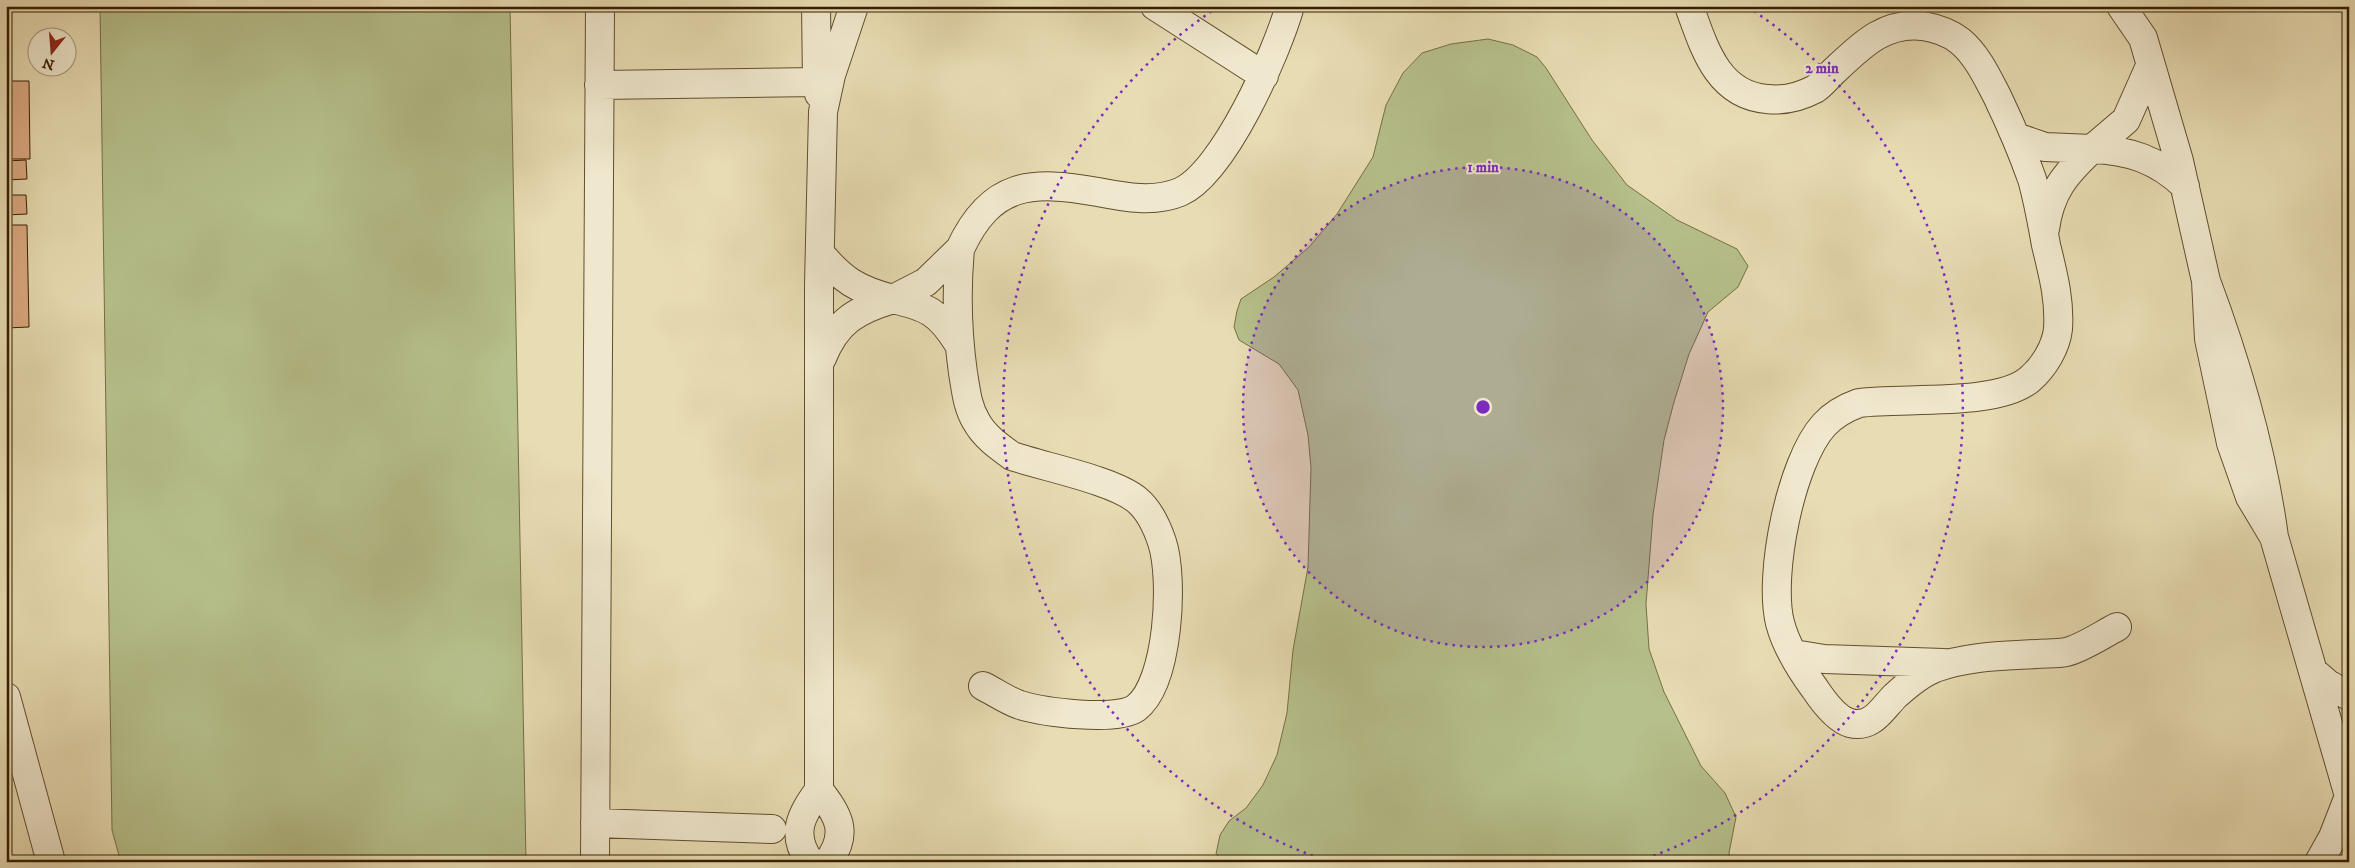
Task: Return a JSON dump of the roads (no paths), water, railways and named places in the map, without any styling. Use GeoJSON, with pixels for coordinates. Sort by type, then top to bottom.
{"type":"FeatureCollection","features":[{"type":"Feature","properties":{"kind":"street"},"geometry":{"type":"LineString","coordinates":[[595,862],[600,6]]}},
{"type":"Feature","properties":{"kind":"street"},"geometry":{"type":"LineString","coordinates":[[806,855],[798,829],[812,799],[824,78],[816,6]]}},
{"type":"Feature","properties":{"kind":"street"},"geometry":{"type":"LineString","coordinates":[[824,78],[854,6]]}},
{"type":"Feature","properties":{"kind":"street"},"geometry":{"type":"LineString","coordinates":[[1155,6],[1264,76]]}},
{"type":"Feature","properties":{"kind":"street"},"geometry":{"type":"LineString","coordinates":[[820,364],[829,339],[839,326],[868,306],[893,299],[926,282],[960,249],[978,216],[1002,196],[1018,190],[1037,187],[1070,188],[1122,197],[1145,198],[1163,197],[1181,192],[1206,170],[1226,143],[1264,76],[1290,6]]}},
{"type":"Feature","properties":{"kind":"street"},"geometry":{"type":"LineString","coordinates":[[1689,6],[1702,42],[1727,83],[1736,91],[1764,99],[1781,100],[1798,96],[1816,88],[1867,41],[1884,30],[1914,25],[1943,31],[1958,39],[1969,50],[1987,76],[2016,137],[2032,182],[2057,288],[2058,332],[2051,352],[2030,380],[2018,388],[1994,396],[1859,403],[1844,408],[1823,425],[1811,443],[1800,465],[1781,546],[1778,600],[1780,622],[1804,675],[1824,702],[1848,722],[1858,725],[1877,717],[1915,678],[1947,664],[1984,657],[2067,652],[2116,627]]}},
{"type":"Feature","properties":{"kind":"street"},"geometry":{"type":"LineString","coordinates":[[2121,6],[2143,38]]}},
{"type":"Feature","properties":{"kind":"street"},"geometry":{"type":"LineString","coordinates":[[2142,6],[2143,38],[2179,161],[2206,281],[2227,338],[2252,419],[2269,498],[2274,537],[2349,796],[2333,837],[2320,862]]}},
{"type":"Feature","properties":{"kind":"street"},"geometry":{"type":"LineString","coordinates":[[2044,236],[2048,208],[2056,191],[2077,163],[2126,120],[2150,66]]}},
{"type":"Feature","properties":{"kind":"street"},"geometry":{"type":"LineString","coordinates":[[599,85],[824,78]]}},
{"type":"Feature","properties":{"kind":"street"},"geometry":{"type":"LineString","coordinates":[[2016,137],[2045,147],[2114,150],[2138,155],[2174,175],[2185,186]]}},
{"type":"Feature","properties":{"kind":"street"},"geometry":{"type":"LineString","coordinates":[[960,249],[957,280],[958,343],[970,410],[986,434],[1012,456],[1118,489],[1136,499],[1156,526],[1166,562],[1168,618],[1162,653],[1155,681],[1146,698],[1135,708],[1124,714],[1091,716],[1020,705],[983,686]]}},
{"type":"Feature","properties":{"kind":"street"},"geometry":{"type":"LineString","coordinates":[[820,253],[840,276],[858,287],[932,312],[946,324],[958,343]]}},
{"type":"Feature","properties":{"kind":"street"},"geometry":{"type":"LineString","coordinates":[[1794,654],[1824,659],[1947,664]]}},
{"type":"Feature","properties":{"kind":"street"},"geometry":{"type":"LineString","coordinates":[[2313,670],[2328,684],[2349,696]]}},
{"type":"Feature","properties":{"kind":"street"},"geometry":{"type":"LineString","coordinates":[[6,697],[51,862]]}},
{"type":"Feature","properties":{"kind":"street"},"geometry":{"type":"LineString","coordinates":[[2339,761],[2349,734]]}},
{"type":"Feature","properties":{"kind":"street"},"geometry":{"type":"LineString","coordinates":[[596,823],[772,828],[790,820],[812,799]]}},
{"type":"Feature","properties":{"kind":"street"},"geometry":{"type":"LineString","coordinates":[[812,799],[838,818],[840,834],[838,847],[828,862]]}},
{"type":"Feature","properties":{"kind":"street"},"geometry":{"type":"LineString","coordinates":[[772,828],[789,838],[806,855]]}}]}
